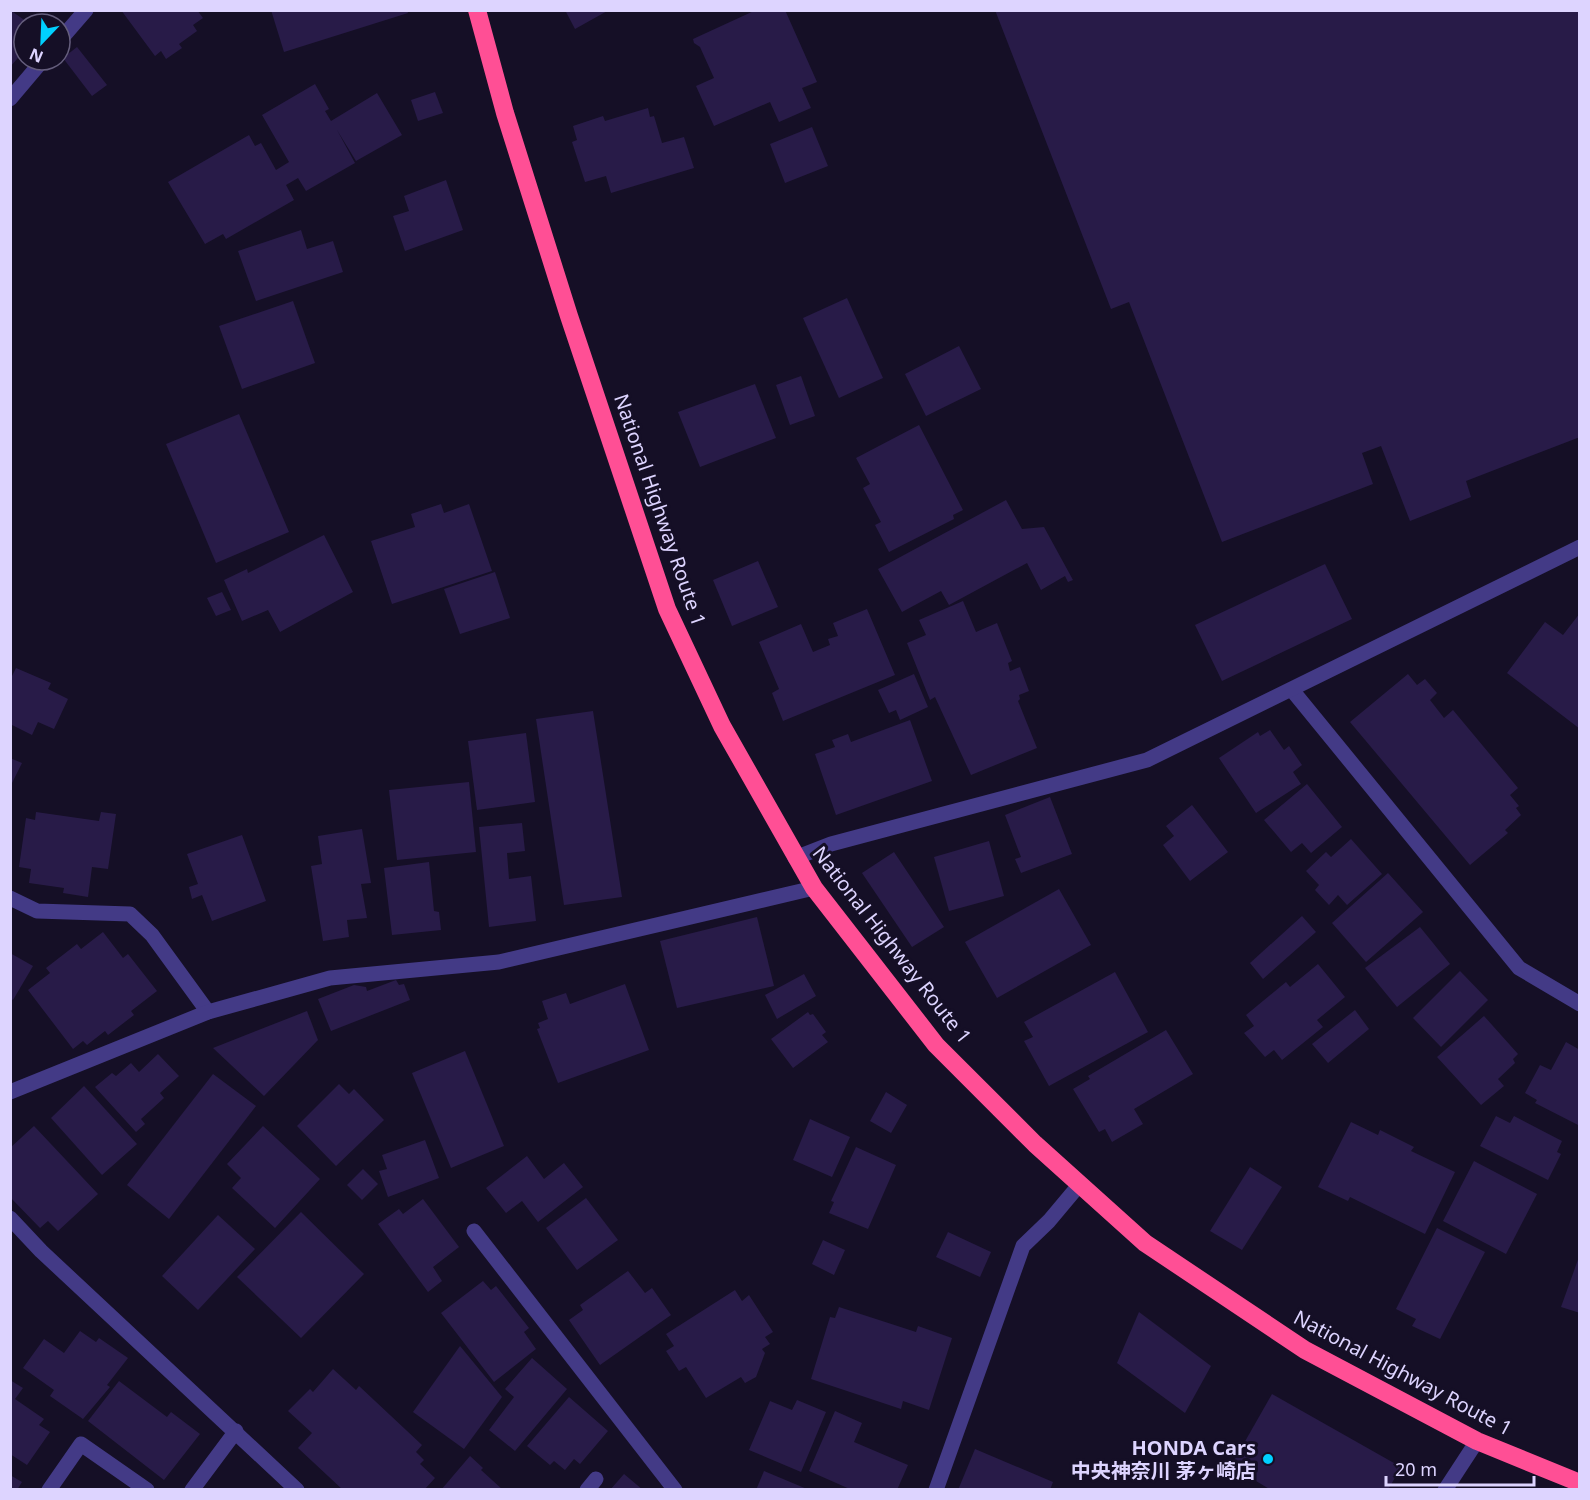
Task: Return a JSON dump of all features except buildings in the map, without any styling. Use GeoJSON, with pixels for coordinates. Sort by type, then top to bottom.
{"type":"FeatureCollection","features":[{"type":"Feature","properties":{"kind":"highway","name":"National Highway Route 1"},"geometry":{"type":"LineString","coordinates":[[477,10],[505,113],[565,305],[667,609],[722,726],[814,888],[936,1045],[1035,1144],[1145,1243],[1305,1350],[1477,1441],[1580,1483]]}},
{"type":"Feature","properties":{"kind":"street"},"geometry":{"type":"LineString","coordinates":[[72,26],[86,10]]}},
{"type":"Feature","properties":{"kind":"street"},"geometry":{"type":"LineString","coordinates":[[10,99],[33,72]]}},
{"type":"Feature","properties":{"kind":"street"},"geometry":{"type":"LineString","coordinates":[[795,858],[831,844],[1147,759],[1580,547]]}},
{"type":"Feature","properties":{"kind":"street"},"geometry":{"type":"LineString","coordinates":[[1292,690],[1519,968],[1580,1004]]}},
{"type":"Feature","properties":{"kind":"street"},"geometry":{"type":"LineString","coordinates":[[10,1092],[208,1012],[330,978],[499,962],[814,888]]}},
{"type":"Feature","properties":{"kind":"street"},"geometry":{"type":"LineString","coordinates":[[10,898],[38,911],[130,914],[152,934],[208,1012]]}},
{"type":"Feature","properties":{"kind":"street"},"geometry":{"type":"LineString","coordinates":[[936,1490],[1023,1246],[1049,1221],[1080,1184]]}},
{"type":"Feature","properties":{"kind":"street"},"geometry":{"type":"LineString","coordinates":[[10,1218],[41,1251],[297,1490]]}},
{"type":"Feature","properties":{"kind":"street"},"geometry":{"type":"LineString","coordinates":[[474,1231],[675,1490]]}},
{"type":"Feature","properties":{"kind":"street"},"geometry":{"type":"LineString","coordinates":[[192,1490],[236,1431]]}},
{"type":"Feature","properties":{"kind":"street"},"geometry":{"type":"LineString","coordinates":[[1445,1490],[1477,1441]]}},
{"type":"Feature","properties":{"kind":"street"},"geometry":{"type":"LineString","coordinates":[[49,1490],[81,1444],[147,1490]]}},
{"type":"Feature","properties":{"kind":"place","name":"HONDA Cars 中央神奈川 茅ヶ崎店"},"geometry":{"type":"Point","coordinates":[1268,1459]}}]}
